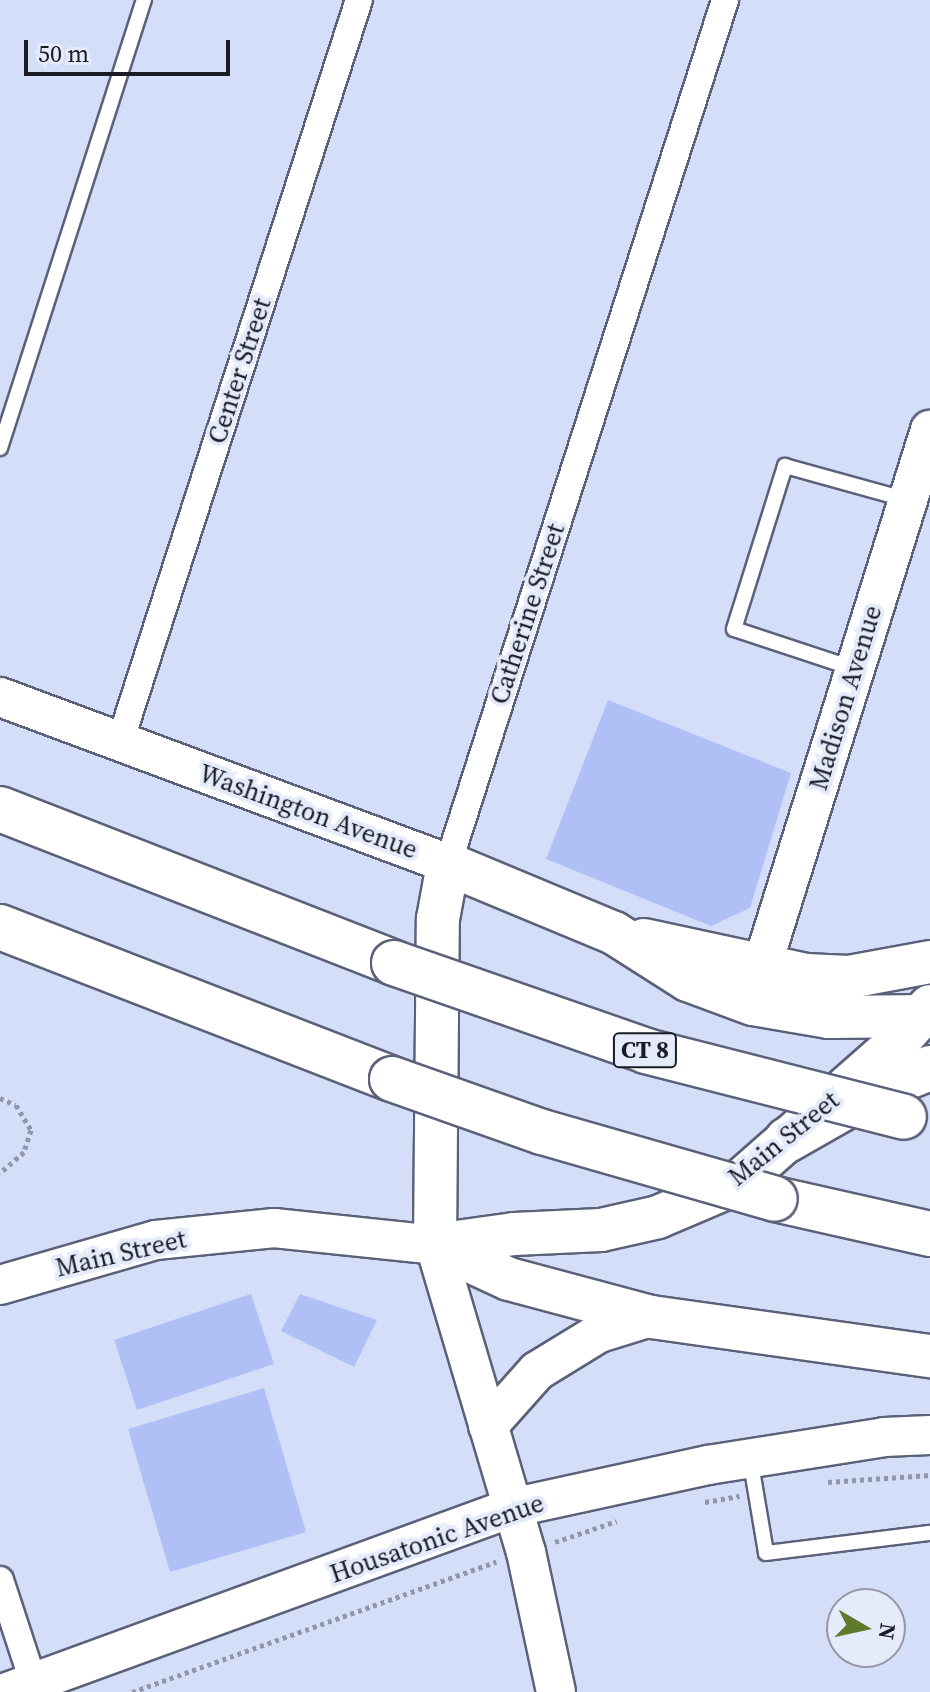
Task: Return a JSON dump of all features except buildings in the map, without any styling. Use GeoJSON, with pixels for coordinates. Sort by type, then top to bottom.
{"type":"FeatureCollection","features":[{"type":"Feature","properties":{"kind":"highway","name":"CT 8"},"geometry":{"type":"LineString","coordinates":[[0,809],[394,963],[646,1051],[917,1119]]}},
{"type":"Feature","properties":{"kind":"highway"},"geometry":{"type":"LineString","coordinates":[[0,927],[392,1079],[578,1143],[775,1199],[930,1234]]}},
{"type":"Feature","properties":{"kind":"highway"},"geometry":{"type":"LineString","coordinates":[[787,1140],[875,1090],[930,1068]]}},
{"type":"Feature","properties":{"kind":"main road","name":"Madison Avenue"},"geometry":{"type":"LineString","coordinates":[[757,985],[930,430]]}},
{"type":"Feature","properties":{"kind":"main road","name":"Washington Avenue"},"geometry":{"type":"LineString","coordinates":[[0,697],[448,864],[614,933],[757,985]]}},
{"type":"Feature","properties":{"kind":"main road","name":"Catherine Street"},"geometry":{"type":"LineString","coordinates":[[435,1245],[438,919],[448,864]]}},
{"type":"Feature","properties":{"kind":"main road"},"geometry":{"type":"LineString","coordinates":[[757,985],[806,975],[849,977],[930,962]]}},
{"type":"Feature","properties":{"kind":"main road","name":"Main Street"},"geometry":{"type":"LineString","coordinates":[[757,985],[829,1017],[927,1013]]}},
{"type":"Feature","properties":{"kind":"main road","name":"Main Street"},"geometry":{"type":"LineString","coordinates":[[0,1285],[156,1240],[274,1228],[435,1245],[514,1234],[601,1230],[658,1217],[738,1183],[927,1013]]}},
{"type":"Feature","properties":{"kind":"main road"},"geometry":{"type":"LineString","coordinates":[[435,1245],[526,1552],[556,1692]]}},
{"type":"Feature","properties":{"kind":"main road","name":"Main Street"},"geometry":{"type":"LineString","coordinates":[[435,1245],[509,1279],[651,1317],[930,1356]]}},
{"type":"Feature","properties":{"kind":"main road","name":"Main Street"},"geometry":{"type":"LineString","coordinates":[[488,1426],[537,1371],[599,1333],[651,1317]]}},
{"type":"Feature","properties":{"kind":"main road","name":"Housatonic Avenue"},"geometry":{"type":"LineString","coordinates":[[20,1686],[511,1508],[750,1458],[884,1437],[930,1435]]}},
{"type":"Feature","properties":{"kind":"street","name":"Center Street"},"geometry":{"type":"LineString","coordinates":[[120,742],[359,0]]}},
{"type":"Feature","properties":{"kind":"street","name":"Catherine Street"},"geometry":{"type":"LineString","coordinates":[[448,864],[725,0]]}},
{"type":"Feature","properties":{"kind":"street"},"geometry":{"type":"LineString","coordinates":[[0,1580],[20,1686]]}},
{"type":"Feature","properties":{"kind":"lane"},"geometry":{"type":"LineString","coordinates":[[0,448],[144,0]]}},
{"type":"Feature","properties":{"kind":"lane"},"geometry":{"type":"LineString","coordinates":[[855,669],[734,629],[775,495],[785,466],[908,500]]}},
{"type":"Feature","properties":{"kind":"lane"},"geometry":{"type":"LineString","coordinates":[[750,1458],[766,1553],[930,1533]]}},
{"type":"Feature","properties":{"kind":"path"},"geometry":{"type":"LineString","coordinates":[[0,1098],[16,1105],[31,1130],[24,1152],[0,1173]]}},
{"type":"Feature","properties":{"kind":"shaded area"},"geometry":{"type":"Polygon","coordinates":[[[608,700],[791,773],[750,908],[711,926],[546,859],[608,700]]]}},
{"type":"Feature","properties":{"kind":"shaded area"},"geometry":{"type":"Polygon","coordinates":[[[251,1294],[274,1364],[137,1410],[114,1340],[251,1294]]]}},
{"type":"Feature","properties":{"kind":"shaded area"},"geometry":{"type":"Polygon","coordinates":[[[300,1294],[377,1320],[354,1367],[281,1331],[300,1294]]]}},
{"type":"Feature","properties":{"kind":"shaded area"},"geometry":{"type":"Polygon","coordinates":[[[264,1388],[306,1532],[170,1572],[128,1429],[264,1388]]]}}]}
